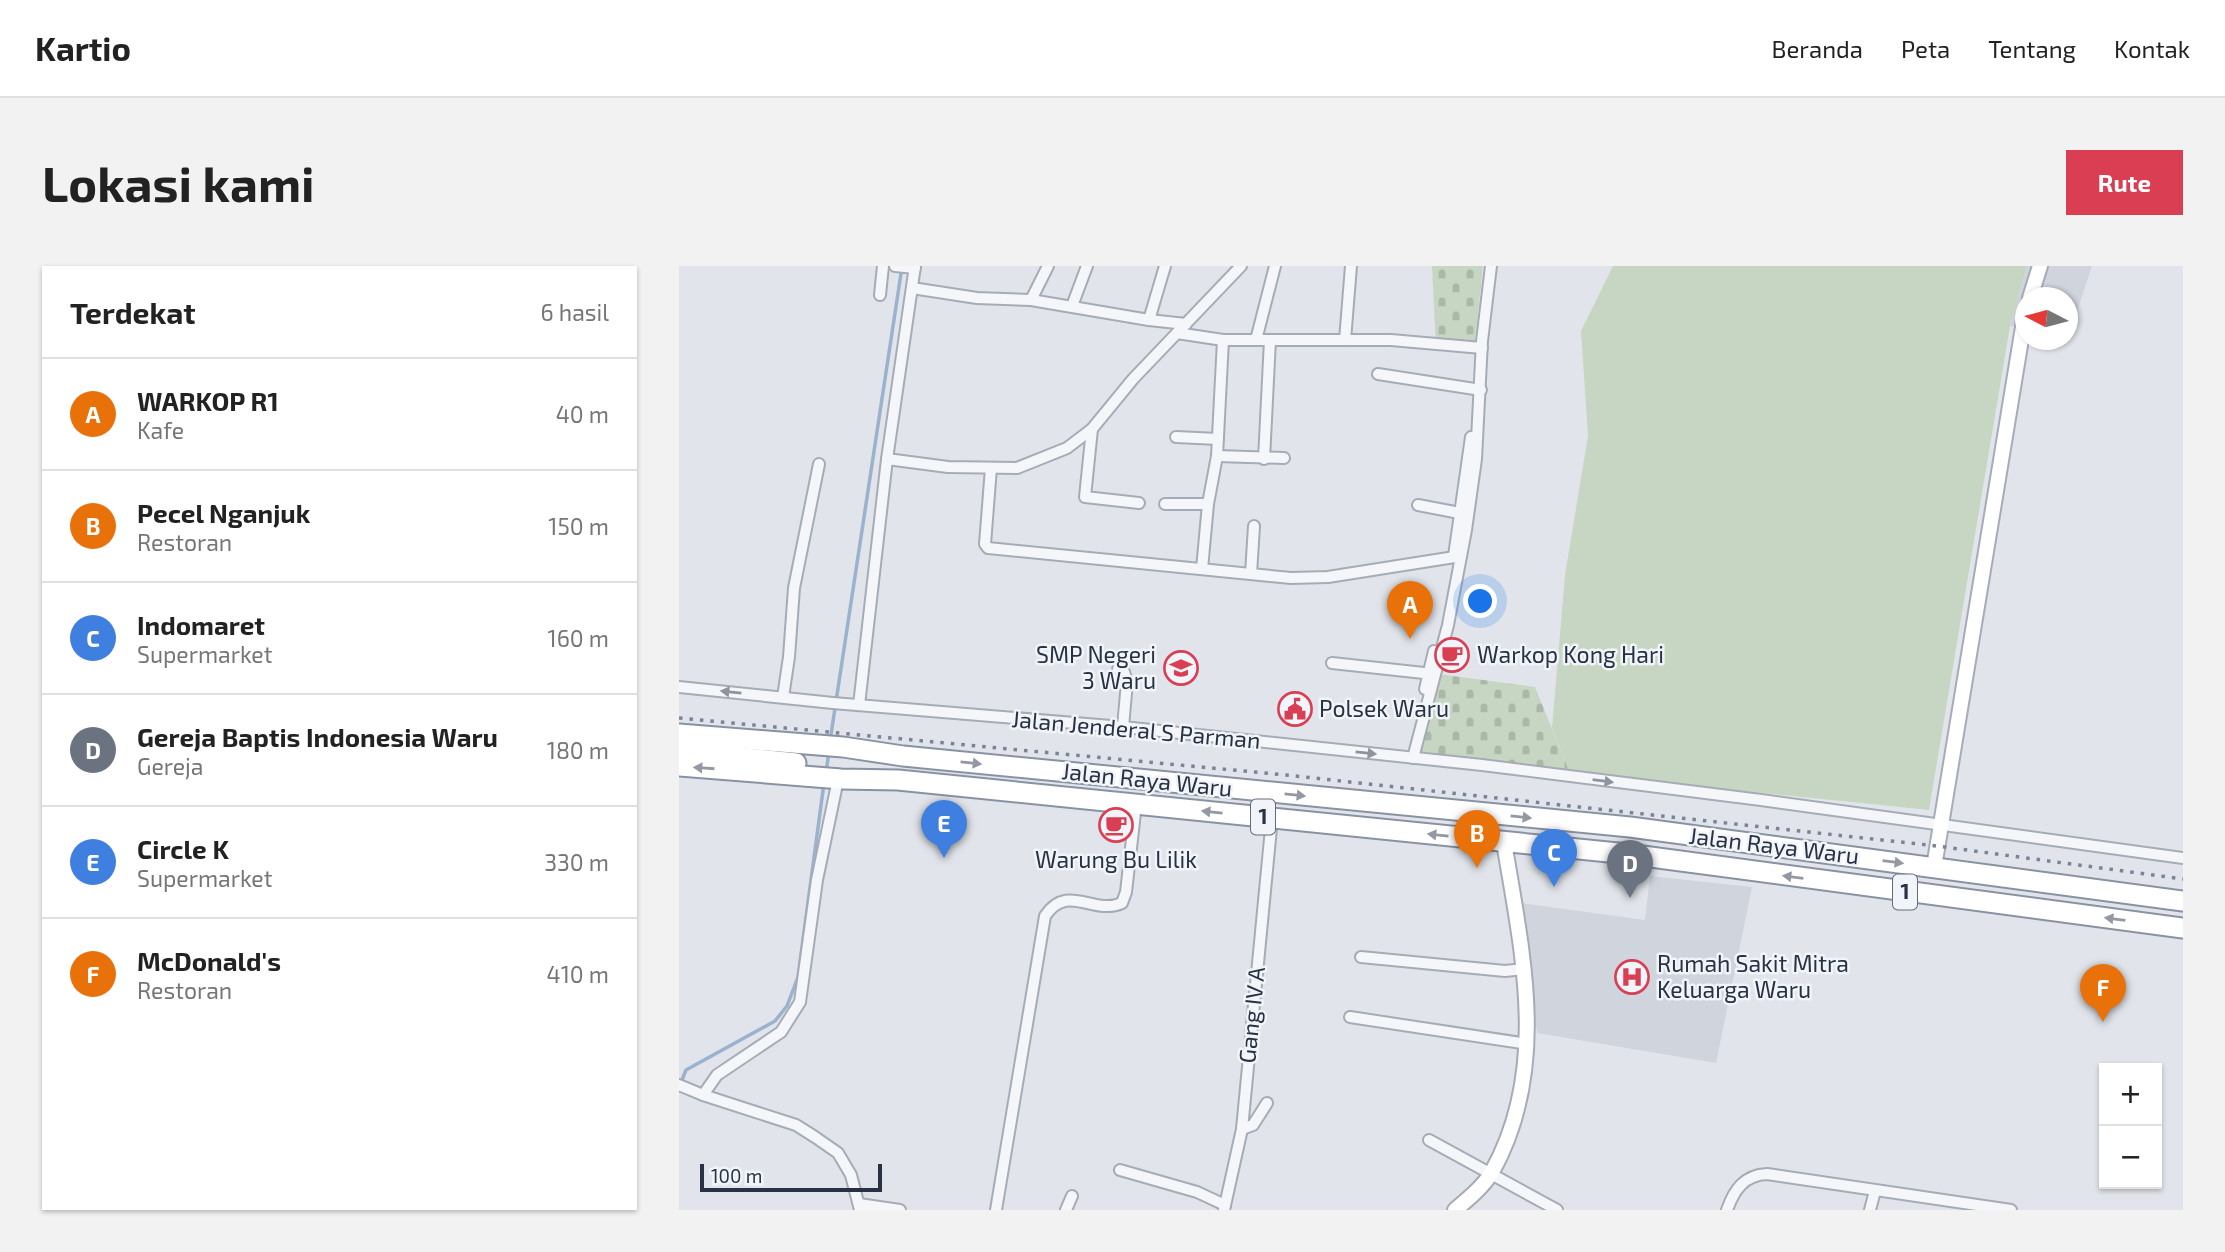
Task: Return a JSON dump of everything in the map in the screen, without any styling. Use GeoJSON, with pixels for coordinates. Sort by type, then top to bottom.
{"type":"FeatureCollection","features":[{"type":"Feature","properties":{"kind":"highway"},"geometry":{"type":"LineString","coordinates":[[679,734],[833,765]]}},
{"type":"Feature","properties":{"kind":"highway","name":"1"},"geometry":{"type":"LineString","coordinates":[[679,751],[833,765],[898,780],[1628,854],[2183,928]]}},
{"type":"Feature","properties":{"kind":"highway","name":"Jalan Raya Waru"},"geometry":{"type":"LineString","coordinates":[[833,765],[903,756],[1630,828],[2183,901]]}},
{"type":"Feature","properties":{"kind":"highway"},"geometry":{"type":"LineString","coordinates":[[679,766],[833,765]]}},
{"type":"Feature","properties":{"kind":"highway"},"geometry":{"type":"LineString","coordinates":[[1628,854],[1623,840],[1630,828]]}},
{"type":"Feature","properties":{"kind":"street"},"geometry":{"type":"LineString","coordinates":[[880,295],[883,266]]}},
{"type":"Feature","properties":{"kind":"street"},"geometry":{"type":"LineString","coordinates":[[853,705],[912,288],[912,267],[895,266]]}},
{"type":"Feature","properties":{"kind":"street"},"geometry":{"type":"LineString","coordinates":[[1031,300],[1048,266]]}},
{"type":"Feature","properties":{"kind":"street"},"geometry":{"type":"LineString","coordinates":[[1072,306],[1087,266]]}},
{"type":"Feature","properties":{"kind":"street"},"geometry":{"type":"LineString","coordinates":[[1149,320],[1165,266]]}},
{"type":"Feature","properties":{"kind":"street"},"geometry":{"type":"LineString","coordinates":[[887,459],[947,467],[1017,468],[1066,448],[1092,429],[1133,379],[1241,266]]}},
{"type":"Feature","properties":{"kind":"street"},"geometry":{"type":"LineString","coordinates":[[1256,340],[1275,266]]}},
{"type":"Feature","properties":{"kind":"street"},"geometry":{"type":"LineString","coordinates":[[1345,340],[1351,266]]}},
{"type":"Feature","properties":{"kind":"street"},"geometry":{"type":"LineString","coordinates":[[1413,757],[1476,459],[1482,348],[1491,266]]}},
{"type":"Feature","properties":{"kind":"street"},"geometry":{"type":"LineString","coordinates":[[2034,287],[2040,266]]}},
{"type":"Feature","properties":{"kind":"street"},"geometry":{"type":"LineString","coordinates":[[912,288],[977,298],[1031,300],[1186,324]]}},
{"type":"Feature","properties":{"kind":"street"},"geometry":{"type":"LineString","coordinates":[[1177,333],[1223,340],[1391,340],[1482,348]]}},
{"type":"Feature","properties":{"kind":"street"},"geometry":{"type":"LineString","coordinates":[[1202,569],[1208,505],[1217,456],[1223,340]]}},
{"type":"Feature","properties":{"kind":"street"},"geometry":{"type":"LineString","coordinates":[[1264,459],[1270,340]]}},
{"type":"Feature","properties":{"kind":"street"},"geometry":{"type":"LineString","coordinates":[[1934,867],[2019,350]]}},
{"type":"Feature","properties":{"kind":"street"},"geometry":{"type":"LineString","coordinates":[[1378,374],[1480,390]]}},
{"type":"Feature","properties":{"kind":"street"},"geometry":{"type":"LineString","coordinates":[[1092,429],[1085,497],[1139,503]]}},
{"type":"Feature","properties":{"kind":"street"},"geometry":{"type":"LineString","coordinates":[[1175,437],[1218,439]]}},
{"type":"Feature","properties":{"kind":"street"},"geometry":{"type":"LineString","coordinates":[[1217,456],[1284,458]]}},
{"type":"Feature","properties":{"kind":"street"},"geometry":{"type":"LineString","coordinates":[[783,697],[794,589],[819,464]]}},
{"type":"Feature","properties":{"kind":"street"},"geometry":{"type":"LineString","coordinates":[[991,468],[985,544],[988,548],[1291,578],[1328,577],[1457,557]]}},
{"type":"Feature","properties":{"kind":"street"},"geometry":{"type":"LineString","coordinates":[[1165,504],[1208,505]]}},
{"type":"Feature","properties":{"kind":"street"},"geometry":{"type":"LineString","coordinates":[[1418,505],[1463,514]]}},
{"type":"Feature","properties":{"kind":"street"},"geometry":{"type":"LineString","coordinates":[[1251,574],[1254,526]]}},
{"type":"Feature","properties":{"kind":"street"},"geometry":{"type":"LineString","coordinates":[[1332,663],[1432,674]]}},
{"type":"Feature","properties":{"kind":"street"},"geometry":{"type":"LineString","coordinates":[[1118,669],[1124,672],[1127,682],[1122,727]]}},
{"type":"Feature","properties":{"kind":"street","name":"Jalan Jenderal S Parman"},"geometry":{"type":"LineString","coordinates":[[679,687],[853,705],[1122,727],[1413,757],[1709,793],[2183,858]]}},
{"type":"Feature","properties":{"kind":"street"},"geometry":{"type":"LineString","coordinates":[[703,1095],[717,1075],[781,1032],[800,1002],[833,765]]}},
{"type":"Feature","properties":{"kind":"street"},"geometry":{"type":"LineString","coordinates":[[996,1210],[1045,916],[1053,905],[1061,900],[1109,906],[1122,903],[1126,892],[1136,804]]}},
{"type":"Feature","properties":{"kind":"street","name":"Gang IV A"},"geometry":{"type":"LineString","coordinates":[[1225,1208],[1242,1129],[1272,818]]}},
{"type":"Feature","properties":{"kind":"street"},"geometry":{"type":"LineString","coordinates":[[1455,1210],[1475,1193],[1492,1173],[1513,1123],[1528,1044],[1524,969],[1504,842]]}},
{"type":"Feature","properties":{"kind":"street"},"geometry":{"type":"LineString","coordinates":[[1361,957],[1505,971],[1524,969]]}},
{"type":"Feature","properties":{"kind":"street"},"geometry":{"type":"LineString","coordinates":[[1350,1017],[1528,1044]]}},
{"type":"Feature","properties":{"kind":"street"},"geometry":{"type":"LineString","coordinates":[[679,1085],[796,1125],[838,1153],[851,1175],[859,1207],[900,1210]]}},
{"type":"Feature","properties":{"kind":"street"},"geometry":{"type":"LineString","coordinates":[[1242,1129],[1252,1125],[1267,1103]]}},
{"type":"Feature","properties":{"kind":"street"},"geometry":{"type":"LineString","coordinates":[[1429,1140],[1557,1210]]}},
{"type":"Feature","properties":{"kind":"street"},"geometry":{"type":"LineString","coordinates":[[1120,1170],[1197,1192],[1225,1208]]}},
{"type":"Feature","properties":{"kind":"street"},"geometry":{"type":"LineString","coordinates":[[1727,1210],[1741,1184],[1755,1175],[1767,1174],[1958,1206],[2011,1210]]}},
{"type":"Feature","properties":{"kind":"street"},"geometry":{"type":"LineString","coordinates":[[1870,1210],[1875,1191]]}},
{"type":"Feature","properties":{"kind":"street"},"geometry":{"type":"LineString","coordinates":[[1066,1210],[1072,1196]]}},
{"type":"Feature","properties":{"kind":"shaded area"},"geometry":{"type":"Polygon","coordinates":[[[2027,266],[2092,266],[2078,309],[2078,287],[2021,287],[2027,266]]]}},
{"type":"Feature","properties":{"kind":"shaded area"},"geometry":{"type":"Polygon","coordinates":[[[2015,308],[2015,327],[2010,326],[2015,308]]]}},
{"type":"Feature","properties":{"kind":"shaded area","name":"Rumah Sakit Mitra Keluarga Waru"},"geometry":{"type":"Polygon","coordinates":[[[1650,876],[1752,887],[1716,1063],[1537,1033],[1521,903],[1645,920],[1650,876]]]}},
{"type":"Feature","properties":{"kind":"green space"},"geometry":{"type":"Polygon","coordinates":[[[1432,266],[1483,266],[1474,350],[1436,347],[1432,266]]]}},
{"type":"Feature","properties":{"kind":"green space"},"geometry":{"type":"Polygon","coordinates":[[[1613,266],[2027,266],[2021,287],[2015,287],[2015,308],[1929,810],[1570,773],[1552,728],[1565,575],[1588,436],[1581,331],[1613,266]]]}},
{"type":"Feature","properties":{"kind":"green space"},"geometry":{"type":"Polygon","coordinates":[[[1438,674],[1535,687],[1570,773],[1414,757],[1438,674]]]}},
{"type":"Feature","properties":{"kind":"waterway"},"geometry":{"type":"LineString","coordinates":[[830,741],[902,267]]}},
{"type":"Feature","properties":{"kind":"waterway"},"geometry":{"type":"LineString","coordinates":[[826,772],[829,752]]}},
{"type":"Feature","properties":{"kind":"waterway"},"geometry":{"type":"LineString","coordinates":[[680,1085],[686,1070],[775,1021],[787,1006],[798,977],[824,783]]}},
{"type":"Feature","properties":{"kind":"railway"},"geometry":{"type":"LineString","coordinates":[[679,718],[1286,775],[1937,846],[2183,879]]}},
{"type":"Feature","properties":{"kind":"place","name":"WARKOP R1"},"geometry":{"type":"Point","coordinates":[1410,639]}},
{"type":"Feature","properties":{"kind":"place","name":"Warkop Kong Hari"},"geometry":{"type":"Point","coordinates":[1452,655]}},
{"type":"Feature","properties":{"kind":"place","name":"SMP Negeri 3 Waru"},"geometry":{"type":"Point","coordinates":[1181,668]}},
{"type":"Feature","properties":{"kind":"place","name":"Polsek Waru"},"geometry":{"type":"Point","coordinates":[1295,709]}},
{"type":"Feature","properties":{"kind":"place","name":"Warung Bu Lilik"},"geometry":{"type":"Point","coordinates":[1116,825]}},
{"type":"Feature","properties":{"kind":"place","name":"Circle K"},"geometry":{"type":"Point","coordinates":[944,858]}},
{"type":"Feature","properties":{"kind":"place","name":"Pecel Nganjuk"},"geometry":{"type":"Point","coordinates":[1477,868]}},
{"type":"Feature","properties":{"kind":"place","name":"Indomaret"},"geometry":{"type":"Point","coordinates":[1554,887]}},
{"type":"Feature","properties":{"kind":"place","name":"Gereja Baptis Indonesia Waru"},"geometry":{"type":"Point","coordinates":[1630,898]}},
{"type":"Feature","properties":{"kind":"place","name":"Rumah Sakit Mitra Keluarga Waru"},"geometry":{"type":"Point","coordinates":[1632,977]}},
{"type":"Feature","properties":{"kind":"place","name":"McDonald's"},"geometry":{"type":"Point","coordinates":[2103,1022]}}]}
